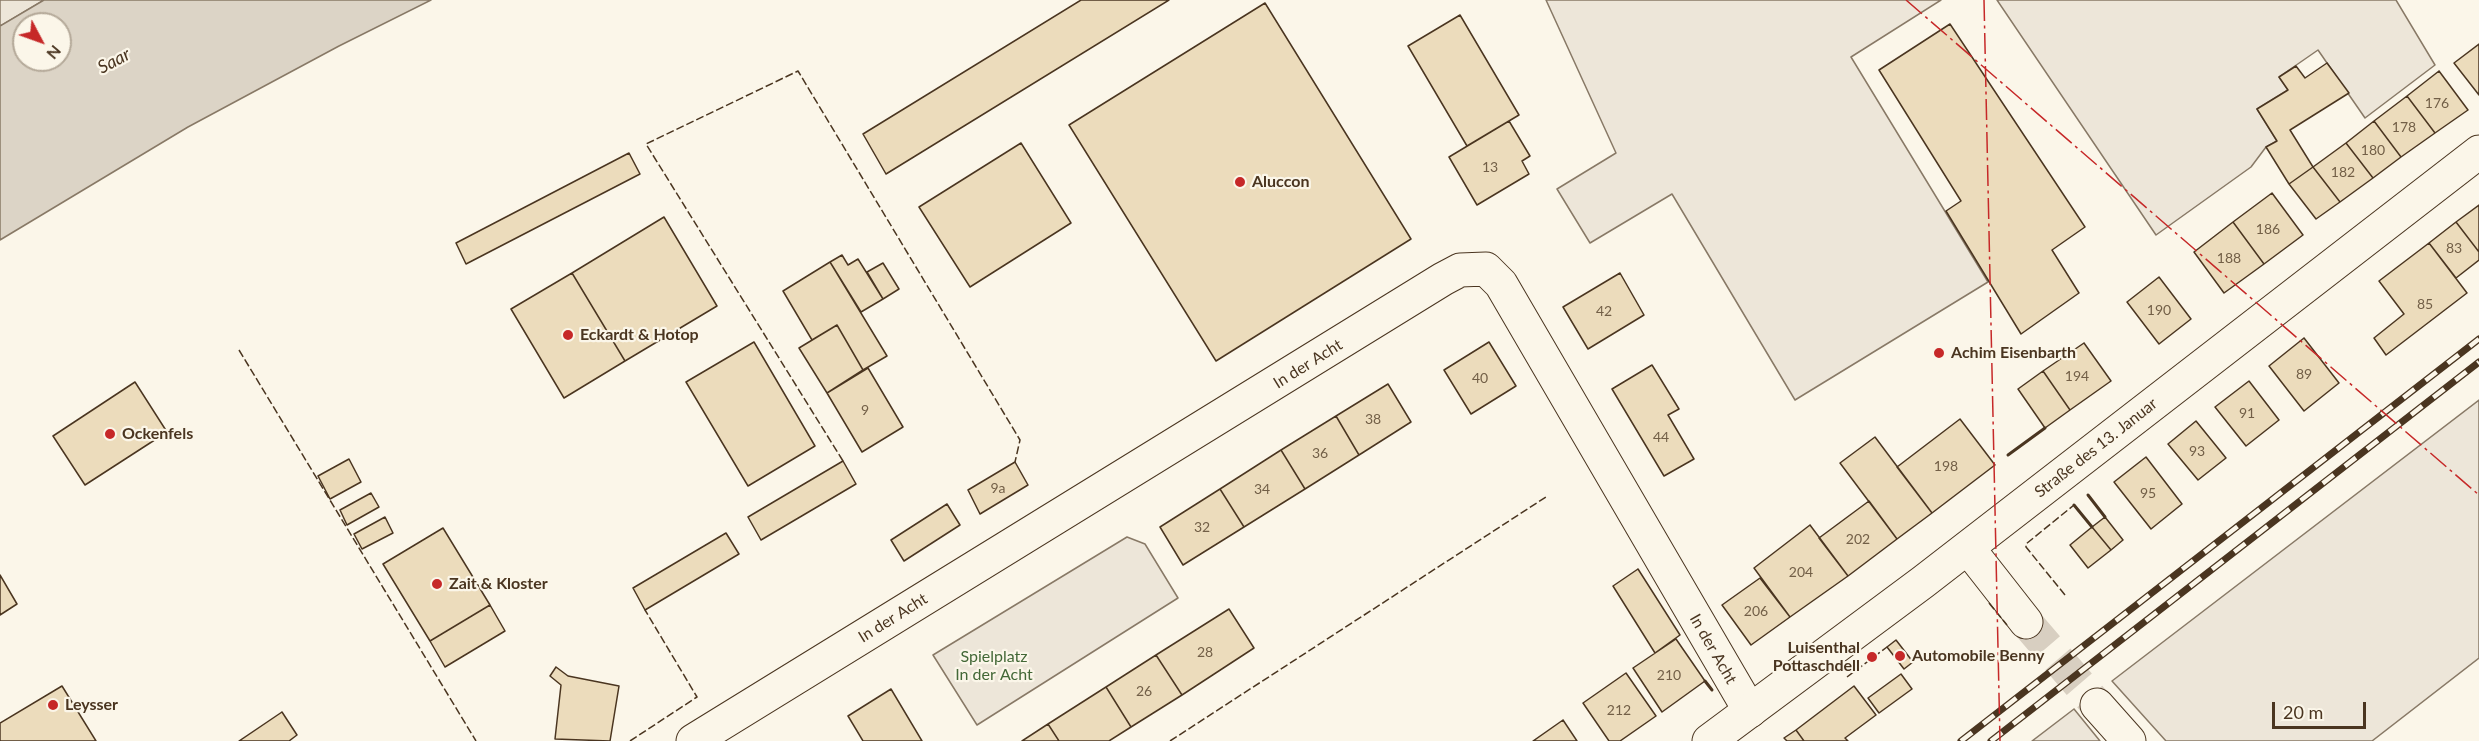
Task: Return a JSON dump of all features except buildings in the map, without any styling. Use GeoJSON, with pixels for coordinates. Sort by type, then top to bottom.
{"type":"FeatureCollection","features":[{"type":"Feature","properties":{"kind":"street","name":"Straße des 13. Januar"},"geometry":{"type":"LineString","coordinates":[[1709,741],[1968,548],[2479,152]]}},
{"type":"Feature","properties":{"kind":"street","name":"In der Acht"},"geometry":{"type":"LineString","coordinates":[[693,741],[1443,279],[1460,270],[1486,269],[1501,284],[1750,711]]}},
{"type":"Feature","properties":{"kind":"street"},"geometry":{"type":"LineString","coordinates":[[1968,548],[2026,622]]}},
{"type":"Feature","properties":{"kind":"street"},"geometry":{"type":"LineString","coordinates":[[2097,705],[2129,741]]}},
{"type":"Feature","properties":{"kind":"green space"},"geometry":{"type":"Polygon","coordinates":[[[0,0],[44,0],[24,12],[12,12],[12,19],[0,26],[0,0]]]}},
{"type":"Feature","properties":{"kind":"green space"},"geometry":{"type":"Polygon","coordinates":[[[1546,0],[1941,0],[1851,57],[1988,282],[1795,400],[1672,194],[1590,243],[1557,189],[1616,153],[1546,0]]]}},
{"type":"Feature","properties":{"kind":"green space"},"geometry":{"type":"Polygon","coordinates":[[[1997,0],[2396,0],[2435,65],[2365,118],[2318,50],[2279,77],[2288,90],[2257,109],[2277,141],[2266,147],[2251,167],[2156,235],[1997,0]]]}},
{"type":"Feature","properties":{"kind":"green space"},"geometry":{"type":"Polygon","coordinates":[[[2479,400],[2479,658],[2372,741],[2166,741],[2112,681],[2479,400]]]}},
{"type":"Feature","properties":{"kind":"green space","name":"Spielplatz In der Acht"},"geometry":{"type":"Polygon","coordinates":[[[1127,537],[1145,544],[1178,598],[977,725],[933,655],[1127,537]]]}},
{"type":"Feature","properties":{"kind":"green space"},"geometry":{"type":"Polygon","coordinates":[[[2074,709],[2100,741],[2032,741],[2074,709]]]}},
{"type":"Feature","properties":{"kind":"water","name":"Saar"},"geometry":{"type":"Polygon","coordinates":[[[44,0],[431,0],[339,46],[188,127],[0,240],[0,26],[12,19],[12,72],[72,72],[72,12],[24,12],[44,0]]]}},
{"type":"Feature","properties":{"kind":"tunnel"},"geometry":{"type":"LineString","coordinates":[[2026,622],[2097,705]]}},
{"type":"Feature","properties":{"kind":"railway"},"geometry":{"type":"LineString","coordinates":[[1961,741],[2479,339]]}},
{"type":"Feature","properties":{"kind":"railway"},"geometry":{"type":"LineString","coordinates":[[1991,741],[2479,362]]}},
{"type":"Feature","properties":{"kind":"fence"},"geometry":{"type":"LineString","coordinates":[[843,461],[646,144],[798,71],[1020,440],[1015,462]]}},
{"type":"Feature","properties":{"kind":"fence"},"geometry":{"type":"LineString","coordinates":[[239,350],[476,741]]}},
{"type":"Feature","properties":{"kind":"fence"},"geometry":{"type":"LineString","coordinates":[[1170,741],[1546,497]]}},
{"type":"Feature","properties":{"kind":"fence"},"geometry":{"type":"LineString","coordinates":[[2065,595],[2026,547],[2026,544],[2074,505]]}},
{"type":"Feature","properties":{"kind":"fence"},"geometry":{"type":"LineString","coordinates":[[1989,603],[2007,625]]}},
{"type":"Feature","properties":{"kind":"fence"},"geometry":{"type":"LineString","coordinates":[[630,741],[697,697],[645,610]]}},
{"type":"Feature","properties":{"kind":"fence"},"geometry":{"type":"LineString","coordinates":[[1847,677],[1887,647]]}},
{"type":"Feature","properties":{"kind":"wall"},"geometry":{"type":"LineString","coordinates":[[2008,455],[2045,428]]}},
{"type":"Feature","properties":{"kind":"wall"},"geometry":{"type":"LineString","coordinates":[[2088,495],[2105,517]]}},
{"type":"Feature","properties":{"kind":"wall"},"geometry":{"type":"LineString","coordinates":[[2074,505],[2092,527]]}},
{"type":"Feature","properties":{"kind":"wall"},"geometry":{"type":"LineString","coordinates":[[1705,681],[1712,690]]}},
{"type":"Feature","properties":{"kind":"power"},"geometry":{"type":"LineString","coordinates":[[1906,0],[2479,495]]}},
{"type":"Feature","properties":{"kind":"power"},"geometry":{"type":"LineString","coordinates":[[1984,0],[2000,741]]}},
{"type":"Feature","properties":{"kind":"place","name":"Aluccon"},"geometry":{"type":"Point","coordinates":[1240,182]}},
{"type":"Feature","properties":{"kind":"place","name":"Eckardt & Hotop"},"geometry":{"type":"Point","coordinates":[568,335]}},
{"type":"Feature","properties":{"kind":"place","name":"Achim Eisenbarth"},"geometry":{"type":"Point","coordinates":[1939,353]}},
{"type":"Feature","properties":{"kind":"place","name":"Ockenfels"},"geometry":{"type":"Point","coordinates":[110,434]}},
{"type":"Feature","properties":{"kind":"place","name":"Zait & Kloster"},"geometry":{"type":"Point","coordinates":[437,584]}},
{"type":"Feature","properties":{"kind":"place","name":"Automobile Benny"},"geometry":{"type":"Point","coordinates":[1900,656]}},
{"type":"Feature","properties":{"kind":"place","name":"Luisenthal Pottaschdell"},"geometry":{"type":"Point","coordinates":[1872,657]}},
{"type":"Feature","properties":{"kind":"place","name":"Leysser"},"geometry":{"type":"Point","coordinates":[53,705]}}]}
